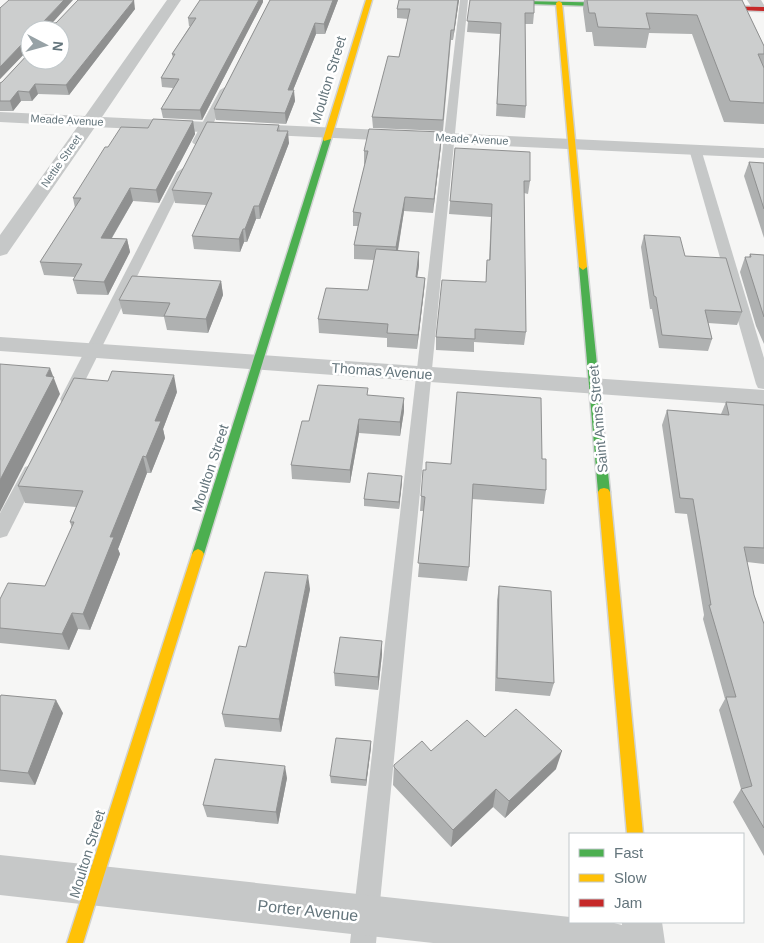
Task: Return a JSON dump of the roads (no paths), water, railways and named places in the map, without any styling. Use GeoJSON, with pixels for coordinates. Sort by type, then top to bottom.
{"type":"FeatureCollection","features":[{"type":"Feature","properties":{"kind":"street","name":"Nettie Street"},"geometry":{"type":"LineString","coordinates":[[0,250],[174,0]]}},
{"type":"Feature","properties":{"kind":"street","name":"Moulton Street"},"geometry":{"type":"LineString","coordinates":[[75,943],[258,363],[368,0]]}},
{"type":"Feature","properties":{"kind":"street"},"geometry":{"type":"LineString","coordinates":[[474,0],[639,6]]}},
{"type":"Feature","properties":{"kind":"street","name":"Saint Anns Street"},"geometry":{"type":"LineString","coordinates":[[559,4],[634,833]]}},
{"type":"Feature","properties":{"kind":"street"},"geometry":{"type":"LineString","coordinates":[[699,7],[759,6]]}},
{"type":"Feature","properties":{"kind":"street","name":"Meade Avenue"},"geometry":{"type":"LineString","coordinates":[[0,117],[764,153]]}},
{"type":"Feature","properties":{"kind":"street","name":"Thomas Avenue"},"geometry":{"type":"LineString","coordinates":[[0,344],[764,398]]}},
{"type":"Feature","properties":{"kind":"street","name":"Porter Avenue"},"geometry":{"type":"LineString","coordinates":[[0,875],[93,886],[365,929],[616,943]]}},
{"type":"Feature","properties":{"kind":"street"},"geometry":{"type":"LineString","coordinates":[[642,923],[644,943]]}},
{"type":"Feature","properties":{"kind":"lane"},"geometry":{"type":"LineString","coordinates":[[365,929],[464,0]]}},
{"type":"Feature","properties":{"kind":"lane"},"geometry":{"type":"LineString","coordinates":[[62,411],[232,76]]}},
{"type":"Feature","properties":{"kind":"lane"},"geometry":{"type":"LineString","coordinates":[[695,150],[764,384]]}},
{"type":"Feature","properties":{"kind":"lane"},"geometry":{"type":"LineString","coordinates":[[0,531],[36,462]]}}]}
